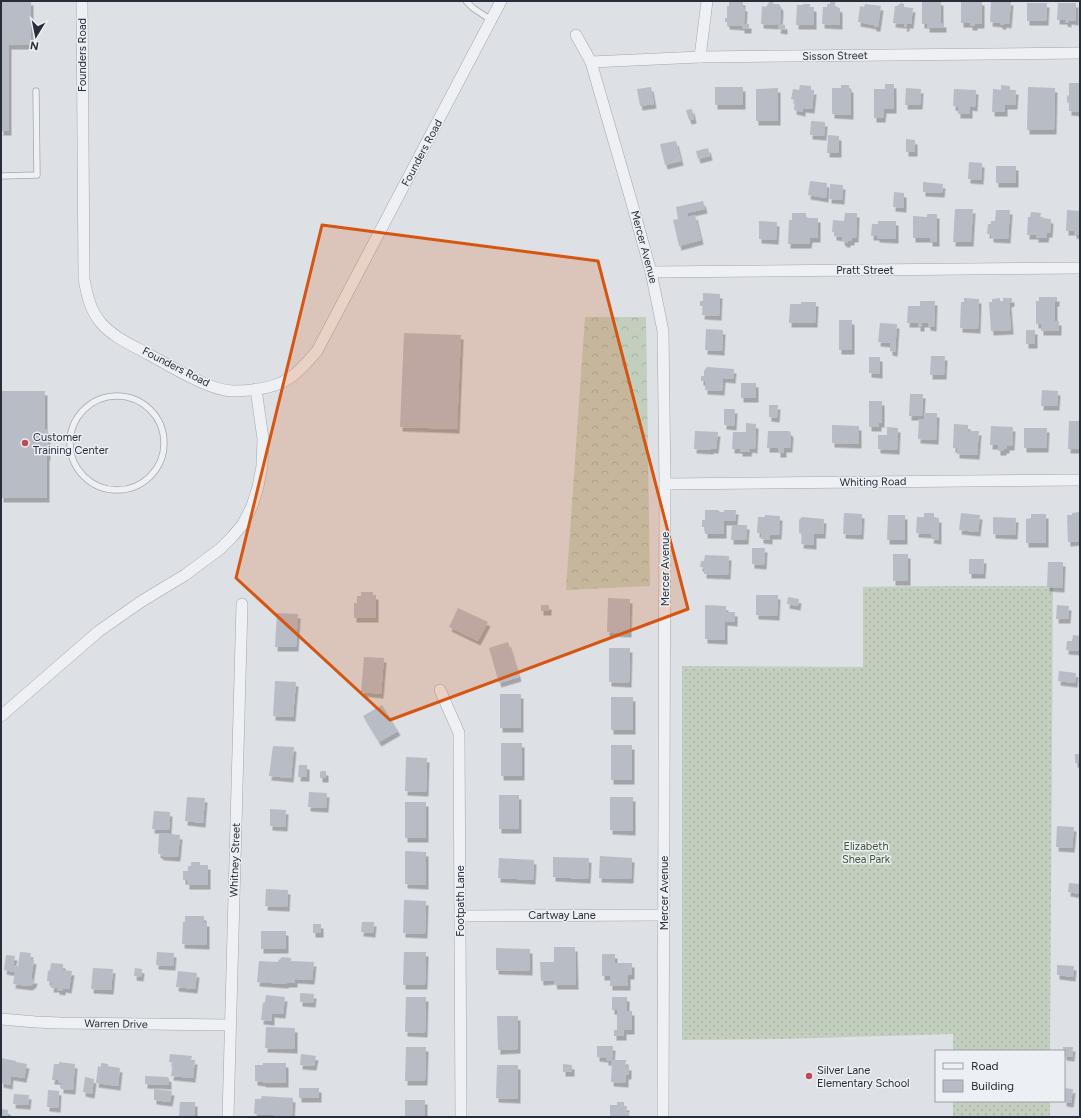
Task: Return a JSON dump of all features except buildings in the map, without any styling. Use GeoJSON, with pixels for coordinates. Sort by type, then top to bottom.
{"type":"FeatureCollection","features":[{"type":"Feature","properties":{"kind":"street","name":"Founders Road"},"geometry":{"type":"LineString","coordinates":[[82,1],[84,279],[87,296],[92,309],[102,324],[114,335],[197,380],[232,391],[256,389],[275,385],[290,378],[303,368],[317,351],[502,1]]}},
{"type":"Feature","properties":{"kind":"street"},"geometry":{"type":"LineString","coordinates":[[700,57],[707,1]]}},
{"type":"Feature","properties":{"kind":"street","name":"Mercer Avenue"},"geometry":{"type":"LineString","coordinates":[[576,35],[591,62],[632,200],[651,272],[664,331],[666,484],[663,1117]]}},
{"type":"Feature","properties":{"kind":"street","name":"Sisson Street"},"geometry":{"type":"LineString","coordinates":[[591,62],[700,57],[1080,53]]}},
{"type":"Feature","properties":{"kind":"street","name":"Pratt Street"},"geometry":{"type":"LineString","coordinates":[[651,272],[1080,268]]}},
{"type":"Feature","properties":{"kind":"street"},"geometry":{"type":"LineString","coordinates":[[1,716],[99,631],[142,601],[186,575],[214,554],[243,524],[252,506],[258,487],[262,466],[263,439],[256,389]]}},
{"type":"Feature","properties":{"kind":"street","name":"Whiting Road"},"geometry":{"type":"LineString","coordinates":[[666,484],[1080,480]]}},
{"type":"Feature","properties":{"kind":"street","name":"Whitney Street"},"geometry":{"type":"LineString","coordinates":[[228,1117],[242,604]]}},
{"type":"Feature","properties":{"kind":"street","name":"Footpath Lane"},"geometry":{"type":"LineString","coordinates":[[440,690],[459,733],[461,1117]]}},
{"type":"Feature","properties":{"kind":"street","name":"Cartway Lane"},"geometry":{"type":"LineString","coordinates":[[460,916],[664,915]]}},
{"type":"Feature","properties":{"kind":"street","name":"Warren Drive"},"geometry":{"type":"LineString","coordinates":[[1,1019],[60,1023],[230,1025]]}},
{"type":"Feature","properties":{"kind":"lane"},"geometry":{"type":"LineString","coordinates":[[466,1],[473,8],[491,20]]}},
{"type":"Feature","properties":{"kind":"lane"},"geometry":{"type":"LineString","coordinates":[[1,176],[37,175],[36,91]]}},
{"type":"Feature","properties":{"kind":"lane"},"geometry":{"type":"LineString","coordinates":[[109,397],[122,397],[135,400],[147,408],[156,418],[162,430],[164,444],[162,457],[156,469],[147,479],[137,486],[122,490],[108,490],[95,485],[83,476],[74,464],[70,450],[70,436],[72,429],[75,422],[84,410],[96,401],[109,397]]}},
{"type":"Feature","properties":{"kind":"highlighted area"},"geometry":{"type":"Polygon","coordinates":[[[322,225],[598,261],[688,609],[390,720],[236,578],[322,225]]]}},
{"type":"Feature","properties":{"kind":"green space"},"geometry":{"type":"Polygon","coordinates":[[[585,317],[646,317],[650,586],[566,590],[585,317]]]}},
{"type":"Feature","properties":{"kind":"green space","name":"Elizabeth Shea Park"},"geometry":{"type":"Polygon","coordinates":[[[1053,586],[1050,1050],[953,1050],[953,1034],[782,1039],[682,1040],[682,666],[863,667],[863,587],[1053,586]]]}},
{"type":"Feature","properties":{"kind":"green space"},"geometry":{"type":"Polygon","coordinates":[[[953,1102],[1050,1102],[1050,1117],[953,1117],[953,1102]]]}},
{"type":"Feature","properties":{"kind":"place","name":"Customer Training Center"},"geometry":{"type":"Point","coordinates":[25,443]}},
{"type":"Feature","properties":{"kind":"place","name":"Silver Lane Elementary School"},"geometry":{"type":"Point","coordinates":[809,1076]}}]}
